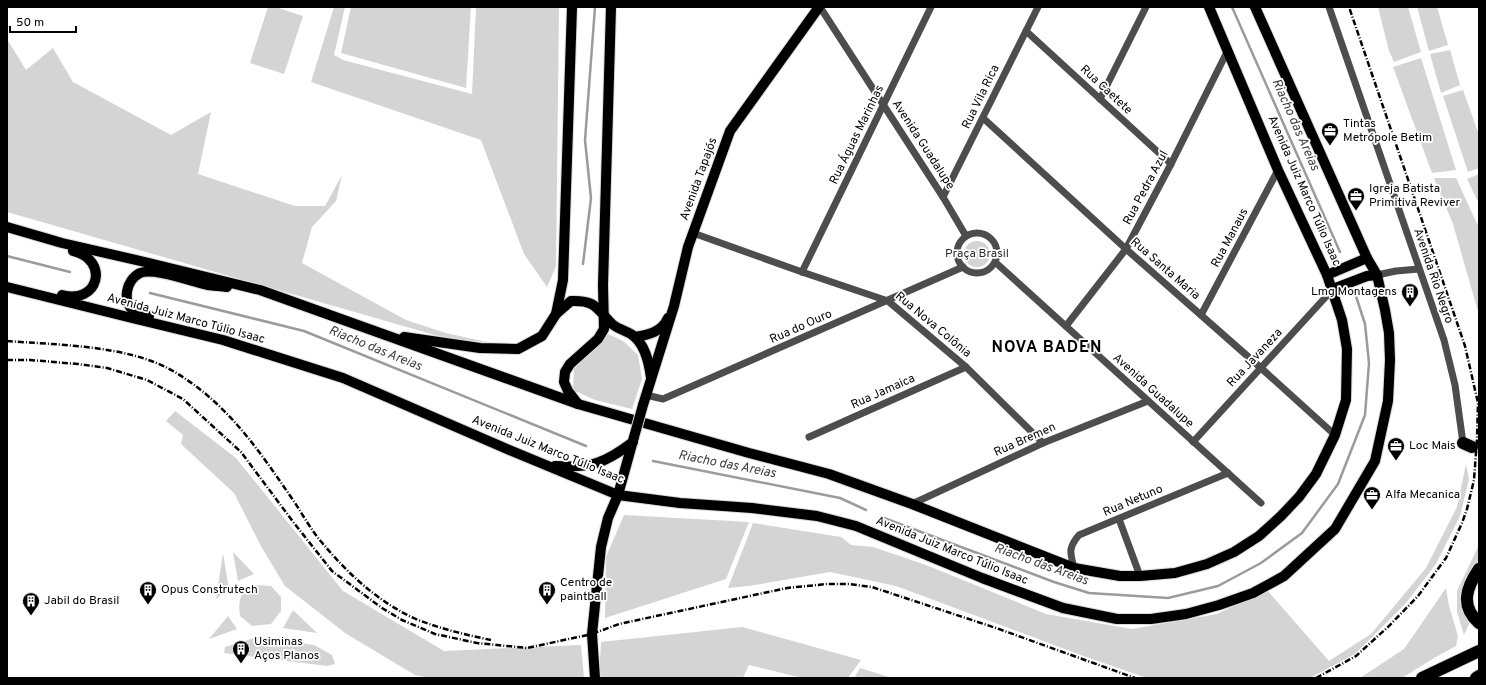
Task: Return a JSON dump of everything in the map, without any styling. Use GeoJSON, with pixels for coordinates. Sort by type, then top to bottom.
{"type":"FeatureCollection","features":[{"type":"Feature","properties":{"kind":"highway"},"geometry":{"type":"LineString","coordinates":[[1479,569],[1471,581],[1467,593],[1467,606],[1479,623]]}},
{"type":"Feature","properties":{"kind":"highway"},"geometry":{"type":"LineString","coordinates":[[1422,678],[1479,652]]}},
{"type":"Feature","properties":{"kind":"main road"},"geometry":{"type":"LineString","coordinates":[[556,314],[562,280],[572,7]]}},
{"type":"Feature","properties":{"kind":"main road"},"geometry":{"type":"LineString","coordinates":[[578,404],[568,391],[564,382],[565,372],[570,364],[598,338],[604,329],[610,7]]}},
{"type":"Feature","properties":{"kind":"main road","name":"Avenida Tapajós"},"geometry":{"type":"LineString","coordinates":[[633,439],[674,306],[688,247],[730,131],[820,7]]}},
{"type":"Feature","properties":{"kind":"main road","name":"Avenida Juiz Marco Túlio Isaac"},"geometry":{"type":"LineString","coordinates":[[7,227],[62,243],[260,290],[578,404],[749,453],[829,474],[912,504],[1074,568],[1120,576],[1175,573],[1208,564],[1234,552],[1259,536],[1299,497],[1316,474],[1335,436],[1346,400],[1347,349],[1342,320],[1333,289],[1278,170],[1209,7]]}},
{"type":"Feature","properties":{"kind":"main road","name":"Avenida Juiz Marco Túlio Isaac"},"geometry":{"type":"LineString","coordinates":[[7,285],[132,318],[218,338],[343,378],[618,495],[680,503],[752,508],[817,516],[856,526],[982,578],[1062,608],[1117,619],[1151,619],[1186,614],[1219,605],[1253,593],[1284,576],[1335,529],[1375,461],[1388,401],[1390,360],[1389,333],[1377,275],[1367,258],[1255,7]]}},
{"type":"Feature","properties":{"kind":"main road"},"geometry":{"type":"LineString","coordinates":[[7,232],[15,236],[80,252],[90,258],[96,268],[96,280],[91,290],[81,296],[70,297],[28,286],[7,285]]}},
{"type":"Feature","properties":{"kind":"main road"},"geometry":{"type":"LineString","coordinates":[[1327,275],[1367,258]]}},
{"type":"Feature","properties":{"kind":"main road"},"geometry":{"type":"LineString","coordinates":[[218,338],[193,328],[135,312],[128,302],[127,297],[127,291],[131,280],[140,273],[152,271],[209,285],[260,290]]}},
{"type":"Feature","properties":{"kind":"main road"},"geometry":{"type":"LineString","coordinates":[[1333,289],[1367,276],[1377,275]]}},
{"type":"Feature","properties":{"kind":"main road"},"geometry":{"type":"LineString","coordinates":[[384,335],[480,348],[518,348],[542,336],[556,314],[571,301],[584,300],[599,308],[618,329],[635,337],[643,348],[651,382]]}},
{"type":"Feature","properties":{"kind":"main road"},"geometry":{"type":"LineString","coordinates":[[635,337],[649,335],[666,324],[674,306]]}},
{"type":"Feature","properties":{"kind":"main road"},"geometry":{"type":"LineString","coordinates":[[595,678],[592,634],[601,547],[608,518],[618,495],[633,439]]}},
{"type":"Feature","properties":{"kind":"main road"},"geometry":{"type":"LineString","coordinates":[[547,465],[572,467],[598,463],[615,455],[633,439]]}},
{"type":"Feature","properties":{"kind":"street","name":"Avenida Guadalupe"},"geometry":{"type":"LineString","coordinates":[[820,7],[944,198],[966,236]]}},
{"type":"Feature","properties":{"kind":"street","name":"Rua Águas Marinhas"},"geometry":{"type":"LineString","coordinates":[[802,272],[931,7]]}},
{"type":"Feature","properties":{"kind":"street","name":"Rua Vila Rica"},"geometry":{"type":"LineString","coordinates":[[944,198],[1038,7]]}},
{"type":"Feature","properties":{"kind":"street"},"geometry":{"type":"LineString","coordinates":[[1100,99],[1146,7]]}},
{"type":"Feature","properties":{"kind":"street","name":"Avenida Rio Negro"},"geometry":{"type":"LineString","coordinates":[[1329,7],[1444,340],[1468,445]]}},
{"type":"Feature","properties":{"kind":"street","name":"Rua Caetete"},"geometry":{"type":"LineString","coordinates":[[1026,31],[1171,164]]}},
{"type":"Feature","properties":{"kind":"street","name":"Rua Pedra Azul"},"geometry":{"type":"LineString","coordinates":[[1066,326],[1126,249],[1171,164],[1228,50]]}},
{"type":"Feature","properties":{"kind":"street","name":"Rua Santa Maria"},"geometry":{"type":"LineString","coordinates":[[983,118],[1126,249],[1202,315],[1335,436]]}},
{"type":"Feature","properties":{"kind":"street","name":"Rua Manaus"},"geometry":{"type":"LineString","coordinates":[[1202,315],[1278,170]]}},
{"type":"Feature","properties":{"kind":"street","name":"Rua Nova Colônia"},"geometry":{"type":"LineString","coordinates":[[693,232],[802,272],[888,301],[966,367],[1043,443]]}},
{"type":"Feature","properties":{"kind":"street"},"geometry":{"type":"LineString","coordinates":[[979,232],[985,234],[995,243],[997,256],[995,262],[991,267],[980,273],[968,271],[963,267],[957,257],[958,245],[966,236],[972,233],[979,232]]}},
{"type":"Feature","properties":{"kind":"street","name":"Avenida Guadalupe"},"geometry":{"type":"LineString","coordinates":[[995,262],[1261,503]]}},
{"type":"Feature","properties":{"kind":"street","name":"Rua do Ouro"},"geometry":{"type":"LineString","coordinates":[[645,400],[663,399],[963,267]]}},
{"type":"Feature","properties":{"kind":"street"},"geometry":{"type":"LineString","coordinates":[[1377,275],[1396,271],[1419,270]]}},
{"type":"Feature","properties":{"kind":"street","name":"Rua Javaneza"},"geometry":{"type":"LineString","coordinates":[[1193,442],[1333,289]]}},
{"type":"Feature","properties":{"kind":"street","name":"Rua Jamaica"},"geometry":{"type":"LineString","coordinates":[[809,437],[966,367]]}},
{"type":"Feature","properties":{"kind":"street","name":"Rua Bremen"},"geometry":{"type":"LineString","coordinates":[[912,504],[1043,443],[1148,401]]}},
{"type":"Feature","properties":{"kind":"street","name":"Rua Netuno"},"geometry":{"type":"LineString","coordinates":[[1074,568],[1071,553],[1072,544],[1079,535],[1228,473]]}},
{"type":"Feature","properties":{"kind":"street"},"geometry":{"type":"LineString","coordinates":[[1119,519],[1140,576]]}},
{"type":"Feature","properties":{"kind":"green space"},"geometry":{"type":"Polygon","coordinates":[[[268,7],[275,7],[303,16],[284,74],[250,63],[268,7]]]}},
{"type":"Feature","properties":{"kind":"green space"},"geometry":{"type":"Polygon","coordinates":[[[334,7],[345,7],[334,55],[343,60],[472,94],[476,7],[559,7],[556,266],[547,287],[524,254],[481,140],[311,82],[334,7]]]}},
{"type":"Feature","properties":{"kind":"green space"},"geometry":{"type":"Polygon","coordinates":[[[351,7],[471,7],[466,88],[341,53],[351,7]]]}},
{"type":"Feature","properties":{"kind":"green space"},"geometry":{"type":"Polygon","coordinates":[[[1378,7],[1408,7],[1421,52],[1394,62],[1389,51],[1378,7]]]}},
{"type":"Feature","properties":{"kind":"green space"},"geometry":{"type":"Polygon","coordinates":[[[1417,7],[1437,7],[1448,45],[1429,51],[1417,7]]]}},
{"type":"Feature","properties":{"kind":"green space"},"geometry":{"type":"Polygon","coordinates":[[[7,39],[26,70],[53,48],[73,82],[171,135],[211,112],[198,174],[295,206],[325,206],[342,175],[336,201],[312,227],[302,263],[406,320],[446,333],[491,343],[445,338],[7,212],[7,39]]]}},
{"type":"Feature","properties":{"kind":"green space"},"geometry":{"type":"Polygon","coordinates":[[[1450,50],[1460,85],[1441,93],[1430,54],[1450,50]]]}},
{"type":"Feature","properties":{"kind":"green space"},"geometry":{"type":"Polygon","coordinates":[[[1421,58],[1456,170],[1432,173],[1393,67],[1421,58]]]}},
{"type":"Feature","properties":{"kind":"green space"},"geometry":{"type":"Polygon","coordinates":[[[1463,90],[1479,135],[1479,168],[1468,172],[1443,96],[1463,90]]]}},
{"type":"Feature","properties":{"kind":"green space"},"geometry":{"type":"Polygon","coordinates":[[[1479,174],[1479,204],[1467,179],[1479,174]]]}},
{"type":"Feature","properties":{"kind":"green space"},"geometry":{"type":"Polygon","coordinates":[[[1434,178],[1456,178],[1479,228],[1479,315],[1453,224],[1434,178]]]}},
{"type":"Feature","properties":{"kind":"green space","name":"Praça Brasil"},"geometry":{"type":"Polygon","coordinates":[[[977,241],[986,245],[990,254],[986,263],[977,267],[968,263],[964,254],[968,245],[977,241]]]}},
{"type":"Feature","properties":{"kind":"green space"},"geometry":{"type":"Polygon","coordinates":[[[608,334],[623,341],[638,355],[642,379],[632,409],[595,400],[573,390],[574,368],[597,347],[608,334]]]}},
{"type":"Feature","properties":{"kind":"green space"},"geometry":{"type":"Polygon","coordinates":[[[175,411],[236,458],[343,591],[444,651],[581,645],[584,678],[429,678],[415,675],[345,633],[285,586],[262,548],[234,493],[181,444],[183,435],[166,421],[175,411]]]}},
{"type":"Feature","properties":{"kind":"green space"},"geometry":{"type":"Polygon","coordinates":[[[1466,464],[1469,479],[1460,516],[1436,564],[1406,603],[1355,654],[1310,678],[1147,678],[1086,657],[896,586],[830,572],[749,586],[728,588],[753,523],[841,537],[851,545],[873,547],[926,565],[1046,614],[1132,629],[1217,614],[1267,590],[1329,661],[1371,634],[1426,568],[1457,507],[1466,464]]]}},
{"type":"Feature","properties":{"kind":"green space"},"geometry":{"type":"Polygon","coordinates":[[[624,515],[749,522],[726,579],[605,618],[606,557],[624,515]]]}},
{"type":"Feature","properties":{"kind":"green space"},"geometry":{"type":"Polygon","coordinates":[[[1479,543],[1479,559],[1469,572],[1460,595],[1469,624],[1464,635],[1457,612],[1457,591],[1479,543]]]}},
{"type":"Feature","properties":{"kind":"green space"},"geometry":{"type":"Polygon","coordinates":[[[233,552],[254,574],[238,581],[233,552]]]}},
{"type":"Feature","properties":{"kind":"green space"},"geometry":{"type":"Polygon","coordinates":[[[223,553],[229,589],[216,599],[223,553]]]}},
{"type":"Feature","properties":{"kind":"green space"},"geometry":{"type":"Polygon","coordinates":[[[254,585],[271,586],[281,597],[281,611],[271,624],[252,626],[240,616],[239,606],[242,594],[254,585]]]}},
{"type":"Feature","properties":{"kind":"green space"},"geometry":{"type":"Polygon","coordinates":[[[1446,588],[1449,606],[1458,636],[1456,646],[1402,678],[1360,678],[1404,649],[1446,588]]]}},
{"type":"Feature","properties":{"kind":"green space"},"geometry":{"type":"Polygon","coordinates":[[[293,610],[317,633],[283,628],[293,610]]]}},
{"type":"Feature","properties":{"kind":"green space"},"geometry":{"type":"Polygon","coordinates":[[[228,616],[237,629],[209,639],[228,616]]]}},
{"type":"Feature","properties":{"kind":"green space"},"geometry":{"type":"Polygon","coordinates":[[[742,627],[861,660],[848,678],[802,678],[749,665],[743,678],[599,678],[601,642],[742,627]]]}},
{"type":"Feature","properties":{"kind":"green space"},"geometry":{"type":"Polygon","coordinates":[[[258,637],[314,645],[332,655],[335,664],[327,666],[224,653],[225,647],[258,637]]]}},
{"type":"Feature","properties":{"kind":"green space"},"geometry":{"type":"Polygon","coordinates":[[[860,668],[892,678],[854,678],[860,668]]]}},
{"type":"Feature","properties":{"kind":"waterway"},"geometry":{"type":"LineString","coordinates":[[583,264],[591,198],[585,140],[595,7]]}},
{"type":"Feature","properties":{"kind":"waterway","name":"Riacho das Areias"},"geometry":{"type":"LineString","coordinates":[[1232,7],[1340,252]]}},
{"type":"Feature","properties":{"kind":"waterway","name":"Riacho das Areias"},"geometry":{"type":"LineString","coordinates":[[7,256],[70,272]]}},
{"type":"Feature","properties":{"kind":"waterway","name":"Riacho das Areias"},"geometry":{"type":"LineString","coordinates":[[884,518],[1054,582],[1089,593],[1168,598],[1218,586],[1261,563],[1302,533],[1338,484],[1365,415],[1369,363],[1365,324],[1354,290]]}},
{"type":"Feature","properties":{"kind":"waterway","name":"Riacho das Areias"},"geometry":{"type":"LineString","coordinates":[[150,293],[304,331],[586,446]]}},
{"type":"Feature","properties":{"kind":"waterway","name":"Riacho das Areias"},"geometry":{"type":"LineString","coordinates":[[653,461],[840,498],[866,510]]}},
{"type":"Feature","properties":{"kind":"railway"},"geometry":{"type":"LineString","coordinates":[[1316,678],[1356,656],[1389,626],[1418,596],[1446,558],[1467,509],[1474,480],[1477,439],[1478,403],[1465,346],[1349,7]]}},
{"type":"Feature","properties":{"kind":"railway"},"geometry":{"type":"LineString","coordinates":[[7,341],[70,345],[114,351],[155,362],[173,371],[193,384],[210,398],[227,413],[242,430],[269,465],[312,530],[344,568],[355,578],[391,606],[418,620],[454,632],[491,640]]}},
{"type":"Feature","properties":{"kind":"railway"},"geometry":{"type":"LineString","coordinates":[[7,360],[30,360],[107,368],[147,380],[183,399],[241,452],[332,571],[382,608],[402,620],[435,634],[477,643],[527,648],[592,634],[619,624],[787,588],[827,584],[849,584],[872,587],[996,628],[1135,678]]}},
{"type":"Feature","properties":{"kind":"place","name":"Tintas Metrópole Betim"},"geometry":{"type":"Point","coordinates":[1330,146]}},
{"type":"Feature","properties":{"kind":"place","name":"Igreja Batista Primitiva Reviver"},"geometry":{"type":"Point","coordinates":[1356,211]}},
{"type":"Feature","properties":{"kind":"place","name":"Lmg Montagens"},"geometry":{"type":"Point","coordinates":[1410,307]}},
{"type":"Feature","properties":{"kind":"place","name":"Loc Mais"},"geometry":{"type":"Point","coordinates":[1396,461]}},
{"type":"Feature","properties":{"kind":"place","name":"Alfa Mecanica"},"geometry":{"type":"Point","coordinates":[1372,510]}},
{"type":"Feature","properties":{"kind":"place","name":"Opus Construtech"},"geometry":{"type":"Point","coordinates":[148,605]}},
{"type":"Feature","properties":{"kind":"place","name":"Centro de paintball"},"geometry":{"type":"Point","coordinates":[547,605]}},
{"type":"Feature","properties":{"kind":"place","name":"Jabil do Brasil"},"geometry":{"type":"Point","coordinates":[31,616]}},
{"type":"Feature","properties":{"kind":"place","name":"Usiminas Aços Planos"},"geometry":{"type":"Point","coordinates":[241,664]}},
{"type":"Feature","properties":{"kind":"district","name":"NOVA BADEN"},"geometry":{"type":"Point","coordinates":[1047,348]}}]}
